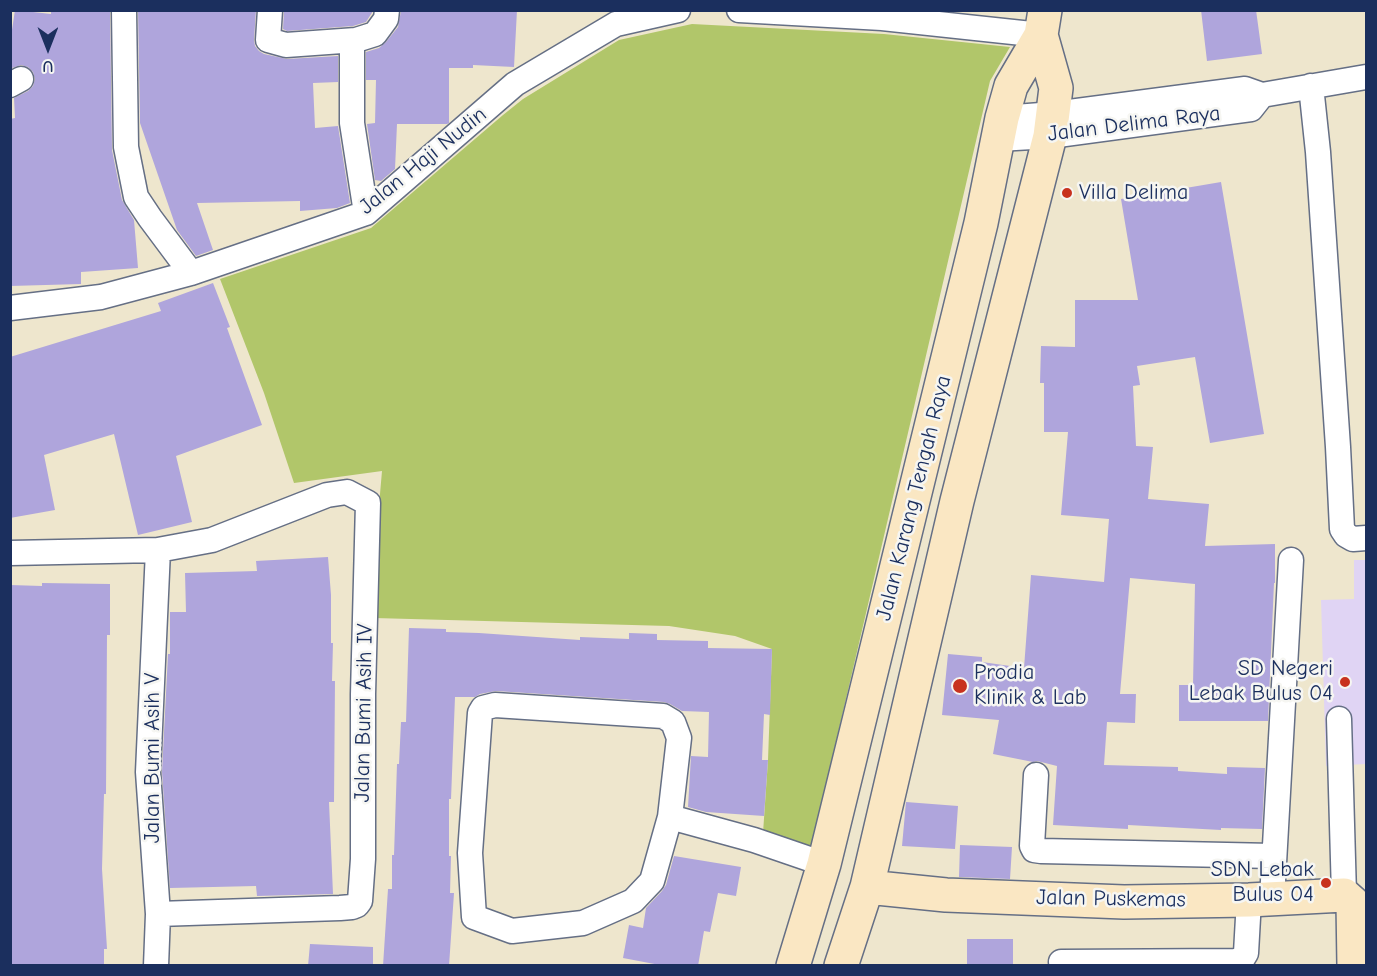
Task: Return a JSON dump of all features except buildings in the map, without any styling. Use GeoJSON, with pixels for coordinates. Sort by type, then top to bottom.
{"type":"FeatureCollection","features":[{"type":"Feature","properties":{"kind":"main road","name":"Jalan Karang Tengah Raya"},"geometry":{"type":"LineString","coordinates":[[841,966],[867,887],[957,501],[1052,125],[1056,88],[1043,23]]}},
{"type":"Feature","properties":{"kind":"main road","name":"Jalan Karang Tengah Raya"},"geometry":{"type":"LineString","coordinates":[[793,966],[824,864],[981,223],[1011,86],[1043,23]]}},
{"type":"Feature","properties":{"kind":"main road","name":"Jalan Puskemas"},"geometry":{"type":"LineString","coordinates":[[867,887],[946,895],[1124,902],[1350,898]]}},
{"type":"Feature","properties":{"kind":"main road"},"geometry":{"type":"LineString","coordinates":[[1350,898],[1354,966]]}},
{"type":"Feature","properties":{"kind":"street"},"geometry":{"type":"LineString","coordinates":[[124,10],[126,147],[136,197],[191,273]]}},
{"type":"Feature","properties":{"kind":"street"},"geometry":{"type":"LineString","coordinates":[[270,10],[268,40],[286,45],[356,40],[375,34],[386,19],[387,10]]}},
{"type":"Feature","properties":{"kind":"street","name":"Jalan Haji Nudin"},"geometry":{"type":"LineString","coordinates":[[10,308],[101,297],[191,273],[366,213],[515,84],[616,24],[678,10]]}},
{"type":"Feature","properties":{"kind":"street"},"geometry":{"type":"LineString","coordinates":[[739,10],[882,18],[1043,23]]}},
{"type":"Feature","properties":{"kind":"street"},"geometry":{"type":"LineString","coordinates":[[356,40],[352,47],[352,123],[366,213]]}},
{"type":"Feature","properties":{"kind":"street","name":"Jalan Delima Raya"},"geometry":{"type":"LineString","coordinates":[[1000,128],[1052,125],[1245,89],[1284,91],[1366,77]]}},
{"type":"Feature","properties":{"kind":"street"},"geometry":{"type":"LineString","coordinates":[[1284,91],[1318,152],[1342,529],[1353,539],[1366,538]]}},
{"type":"Feature","properties":{"kind":"street","name":"Jalan Bumi Asih IV"},"geometry":{"type":"LineString","coordinates":[[158,550],[212,540],[327,495],[347,492],[368,503],[363,694],[363,859],[360,901],[352,907],[340,908],[158,914]]}},
{"type":"Feature","properties":{"kind":"street"},"geometry":{"type":"LineString","coordinates":[[10,553],[158,550]]}},
{"type":"Feature","properties":{"kind":"street","name":"Jalan Bumi Asih V"},"geometry":{"type":"LineString","coordinates":[[156,966],[158,914],[148,772],[158,550]]}},
{"type":"Feature","properties":{"kind":"street"},"geometry":{"type":"LineString","coordinates":[[1061,962],[1236,961],[1243,958],[1246,953],[1270,899],[1291,560]]}},
{"type":"Feature","properties":{"kind":"street"},"geometry":{"type":"LineString","coordinates":[[495,705],[663,716],[673,722],[679,738],[670,817],[652,881],[633,901],[583,923],[512,931],[474,917],[470,853],[480,713],[483,708],[495,705]]}},
{"type":"Feature","properties":{"kind":"street"},"geometry":{"type":"LineString","coordinates":[[1339,719],[1350,898]]}},
{"type":"Feature","properties":{"kind":"street"},"geometry":{"type":"LineString","coordinates":[[1036,775],[1032,846],[1034,850],[1273,856]]}},
{"type":"Feature","properties":{"kind":"street"},"geometry":{"type":"LineString","coordinates":[[670,817],[754,840],[824,864]]}},
{"type":"Feature","properties":{"kind":"shaded area","name":"SD Negeri Lebak Bulus 04"},"geometry":{"type":"Polygon","coordinates":[[[1354,560],[1366,560],[1366,764],[1326,766],[1321,600],[1354,599],[1354,560]]]}},
{"type":"Feature","properties":{"kind":"green space"},"geometry":{"type":"Polygon","coordinates":[[[692,24],[884,34],[1010,47],[990,81],[811,849],[763,833],[772,649],[735,636],[669,626],[374,618],[382,471],[294,483],[264,393],[220,279],[371,228],[523,99],[619,40],[692,24]]]}},
{"type":"Feature","properties":{"kind":"place","name":"Villa Delima"},"geometry":{"type":"Point","coordinates":[1067,193]}},
{"type":"Feature","properties":{"kind":"place","name":"SD Negeri Lebak Bulus 04"},"geometry":{"type":"Point","coordinates":[1345,682]}},
{"type":"Feature","properties":{"kind":"place","name":"Prodia Klinik & Lab"},"geometry":{"type":"Point","coordinates":[960,686]}},
{"type":"Feature","properties":{"kind":"place","name":"SDN Lebak Bulus 04"},"geometry":{"type":"Point","coordinates":[1326,883]}}]}
